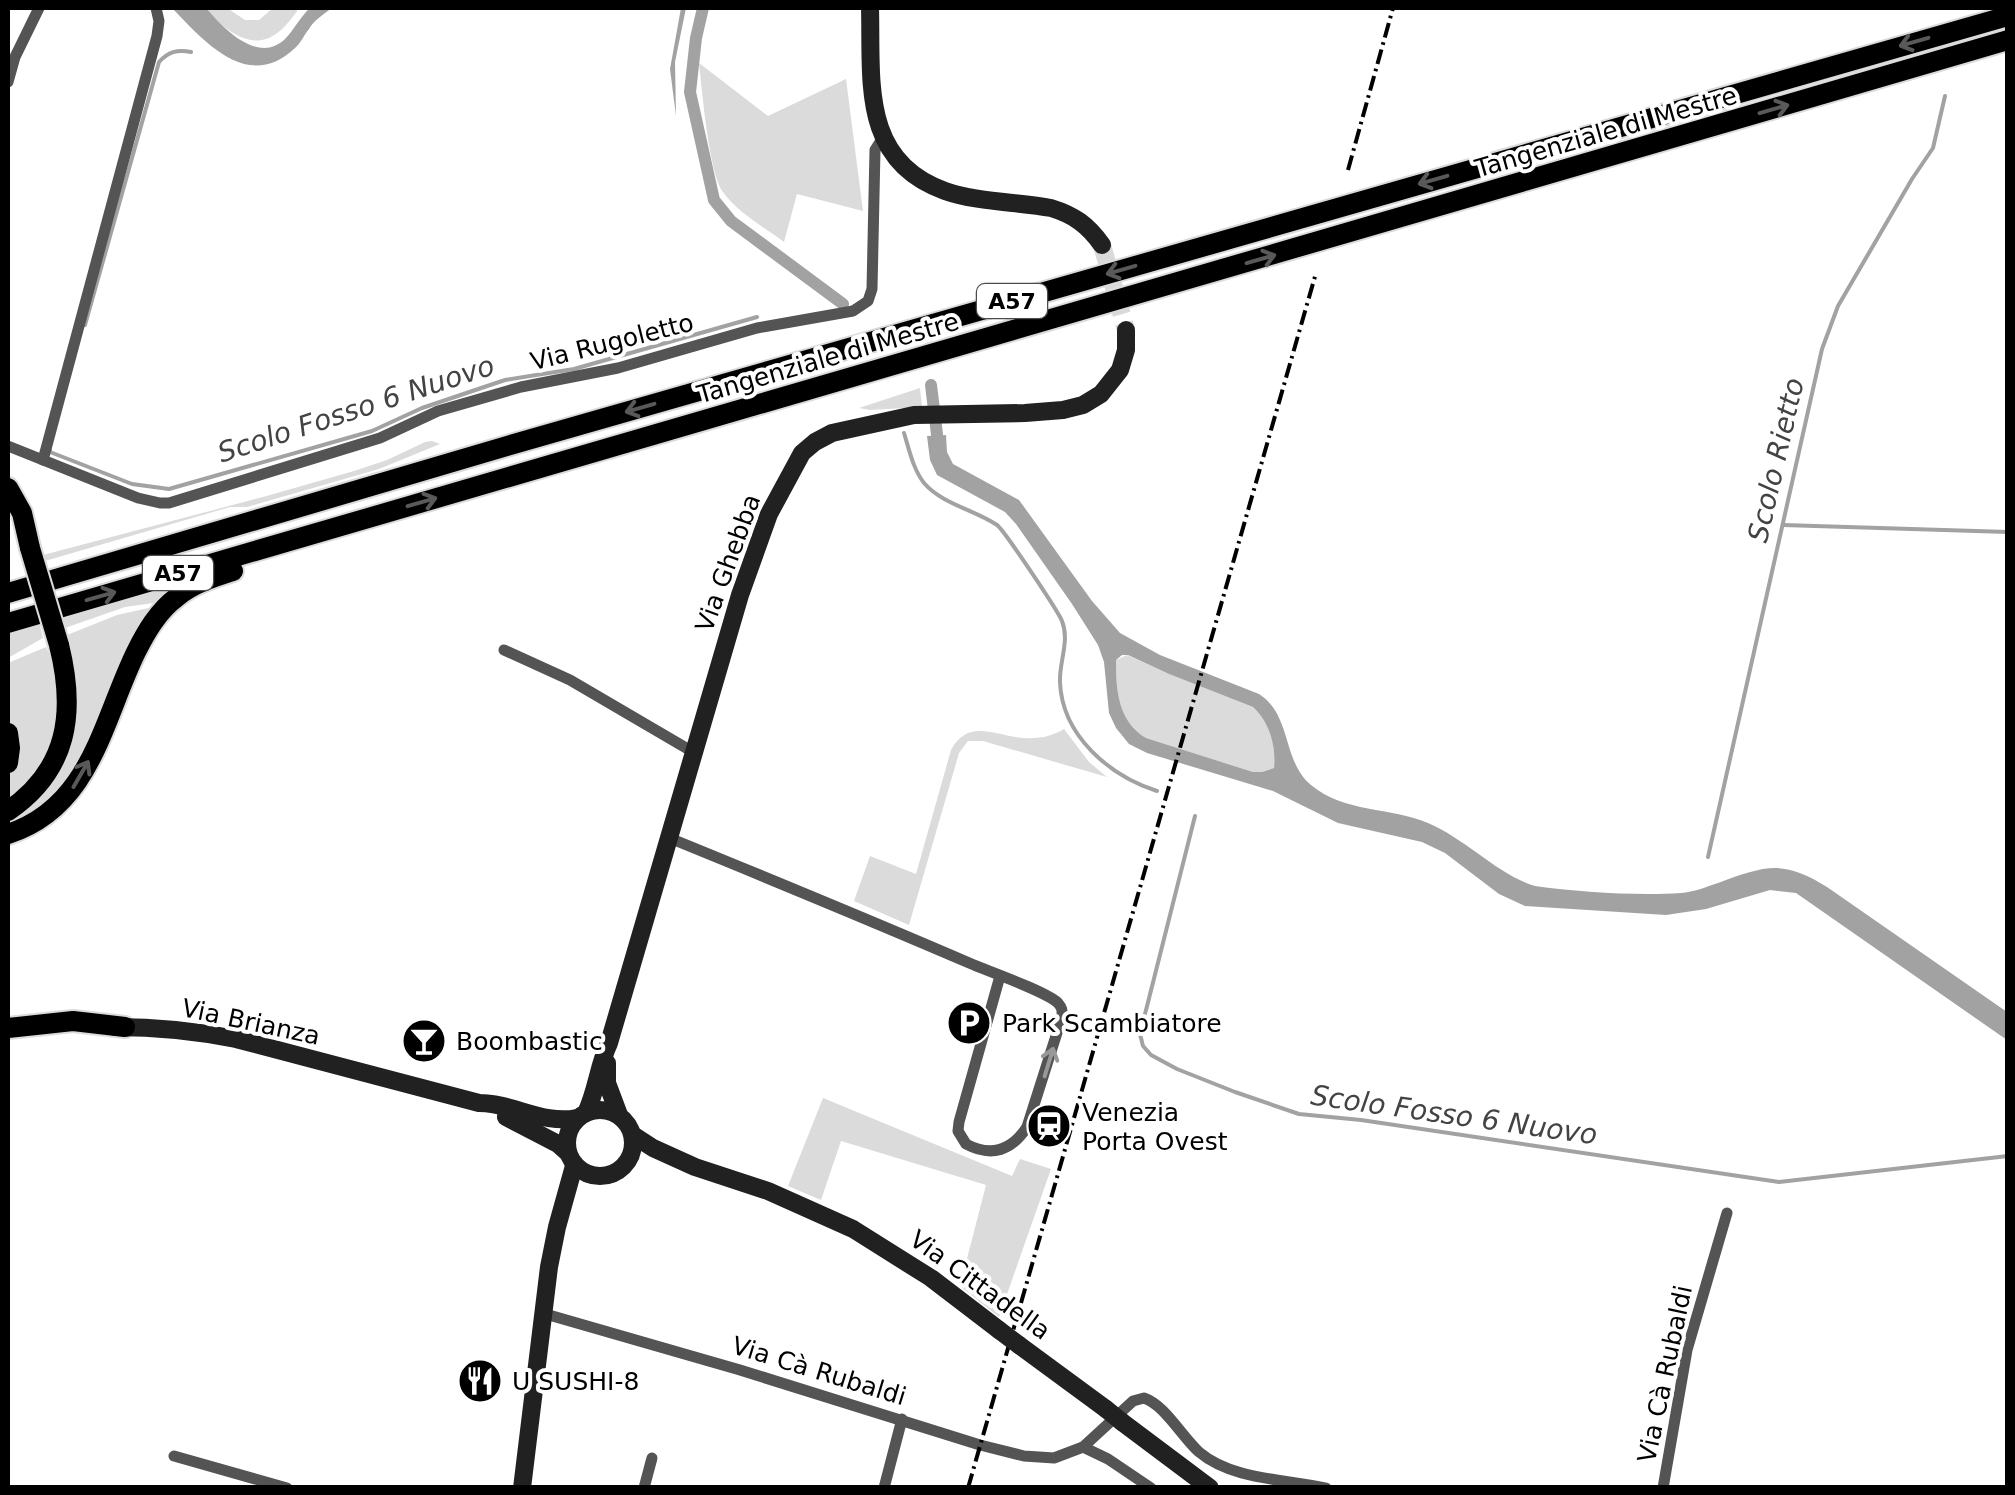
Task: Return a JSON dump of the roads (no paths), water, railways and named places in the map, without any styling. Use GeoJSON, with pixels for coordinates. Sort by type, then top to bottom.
{"type":"FeatureCollection","features":[{"type":"Feature","properties":{"kind":"highway","name":"Tangenziale di Mestre"},"geometry":{"type":"LineString","coordinates":[[11,590],[2008,16]]}},
{"type":"Feature","properties":{"kind":"highway","name":"Tangenziale di Mestre"},"geometry":{"type":"LineString","coordinates":[[8,623],[2008,40]]}},
{"type":"Feature","properties":{"kind":"highway"},"geometry":{"type":"LineString","coordinates":[[8,488],[22,512],[59,645],[66,675],[67,716],[54,762],[40,784],[8,811]]}},
{"type":"Feature","properties":{"kind":"highway","name":"A57"},"geometry":{"type":"LineString","coordinates":[[8,834],[42,818],[64,800],[80,779],[144,636],[177,596],[211,578],[313,548],[348,524]]}},
{"type":"Feature","properties":{"kind":"highway"},"geometry":{"type":"LineString","coordinates":[[8,733],[8,764]]}},
{"type":"Feature","properties":{"kind":"highway"},"geometry":{"type":"LineString","coordinates":[[8,1028],[73,1021],[125,1027]]}},
{"type":"Feature","properties":{"kind":"street"},"geometry":{"type":"LineString","coordinates":[[8,82],[15,57],[39,8]]}},
{"type":"Feature","properties":{"kind":"street"},"geometry":{"type":"LineString","coordinates":[[43,460],[158,36],[156,8]]}},
{"type":"Feature","properties":{"kind":"street"},"geometry":{"type":"LineString","coordinates":[[870,8],[874,104],[882,140],[902,164],[927,183],[963,196],[1032,204],[1074,216],[1102,245]]}},
{"type":"Feature","properties":{"kind":"street","name":"Via Rugoletto"},"geometry":{"type":"LineString","coordinates":[[8,446],[138,498],[169,502],[380,438],[438,411],[504,392],[618,368],[756,328],[853,310],[868,301],[872,290],[875,150],[882,140]]}},
{"type":"Feature","properties":{"kind":"street","name":"Via Ghebba"},"geometry":{"type":"LineString","coordinates":[[582,1115],[594,1095],[746,576],[769,514],[802,454],[832,433],[914,415],[1024,413],[1083,405],[1100,394],[1120,370],[1126,330]]}},
{"type":"Feature","properties":{"kind":"street"},"geometry":{"type":"LineString","coordinates":[[504,650],[570,680],[693,752]]}},
{"type":"Feature","properties":{"kind":"street"},"geometry":{"type":"LineString","coordinates":[[668,838],[855,914],[1004,978],[1058,1004],[1062,1017],[1027,1127],[1005,1149],[985,1151],[966,1144],[958,1131],[958,1122],[1004,978]]}},
{"type":"Feature","properties":{"kind":"street","name":"Via Brianza"},"geometry":{"type":"LineString","coordinates":[[8,1036],[125,1027],[198,1032],[479,1103],[563,1121],[582,1115]]}},
{"type":"Feature","properties":{"kind":"street","name":"Via Ghebba"},"geometry":{"type":"LineString","coordinates":[[608,1043],[607,1083],[619,1115]]}},
{"type":"Feature","properties":{"kind":"street","name":"Via Brianza"},"geometry":{"type":"LineString","coordinates":[[479,1103],[558,1144],[571,1159]]}},
{"type":"Feature","properties":{"kind":"street"},"geometry":{"type":"LineString","coordinates":[[522,1488],[542,1313],[557,1226],[571,1159],[568,1133],[582,1115],[603,1109],[619,1115],[633,1135],[634,1146],[624,1166],[580,1190],[557,1226]]}},
{"type":"Feature","properties":{"kind":"street","name":"Via Cittadella"},"geometry":{"type":"LineString","coordinates":[[633,1135],[695,1167],[768,1191],[853,1229],[931,1278],[1210,1488]]}},
{"type":"Feature","properties":{"kind":"street"},"geometry":{"type":"LineString","coordinates":[[571,1159],[585,1173],[600,1176]]}},
{"type":"Feature","properties":{"kind":"street","name":"Via Cittadella"},"geometry":{"type":"LineString","coordinates":[[624,1166],[648,1162],[695,1167]]}},
{"type":"Feature","properties":{"kind":"street","name":"Via Cà Rubaldi"},"geometry":{"type":"LineString","coordinates":[[1663,1488],[1687,1350],[1727,1213]]}},
{"type":"Feature","properties":{"kind":"street","name":"Via Cà Rubaldi"},"geometry":{"type":"LineString","coordinates":[[542,1313],[1024,1456],[1054,1458],[1083,1447]]}},
{"type":"Feature","properties":{"kind":"street"},"geometry":{"type":"LineString","coordinates":[[1151,1488],[1083,1447],[1133,1401],[1144,1398],[1158,1406],[1202,1454],[1223,1466],[1326,1488]]}},
{"type":"Feature","properties":{"kind":"street"},"geometry":{"type":"LineString","coordinates":[[884,1488],[902,1419]]}},
{"type":"Feature","properties":{"kind":"street"},"geometry":{"type":"LineString","coordinates":[[174,1456],[287,1488]]}},
{"type":"Feature","properties":{"kind":"street"},"geometry":{"type":"LineString","coordinates":[[644,1488],[652,1458]]}},
{"type":"Feature","properties":{"kind":"waterway"},"geometry":{"type":"LineString","coordinates":[[703,8],[690,92],[714,200],[731,221],[843,304]]}},
{"type":"Feature","properties":{"kind":"waterway","name":"Scolo Fosso 6 Nuovo"},"geometry":{"type":"LineString","coordinates":[[85,325],[159,62],[173,52],[191,52]]}},
{"type":"Feature","properties":{"kind":"waterway","name":"Scolo Rietto"},"geometry":{"type":"LineString","coordinates":[[1708,857],[1822,349],[1838,306],[1933,148],[1945,96]]}},
{"type":"Feature","properties":{"kind":"waterway","name":"Scolo Fosso 6 Nuovo"},"geometry":{"type":"LineString","coordinates":[[50,450],[132,484],[169,489],[372,431],[422,408],[505,380],[574,369],[757,317]]}},
{"type":"Feature","properties":{"kind":"waterway"},"geometry":{"type":"LineString","coordinates":[[931,385],[939,451]]}},
{"type":"Feature","properties":{"kind":"waterway","name":"Scolo Fosso 6 Nuovo"},"geometry":{"type":"LineString","coordinates":[[904,433],[924,483],[940,496],[997,525],[1058,614],[1065,636],[1060,674],[1063,702],[1079,736],[1106,764],[1157,791]]}},
{"type":"Feature","properties":{"kind":"waterway"},"geometry":{"type":"LineString","coordinates":[[1783,525],[2008,532]]}},
{"type":"Feature","properties":{"kind":"waterway","name":"Scolo Fosso 6 Nuovo"},"geometry":{"type":"LineString","coordinates":[[1195,816],[1140,1034],[1151,1055],[1177,1069],[1299,1114],[1779,1182],[2008,1156]]}},
{"type":"Feature","properties":{"kind":"tunnel"},"geometry":{"type":"LineString","coordinates":[[1102,245],[1126,330]]}},
{"type":"Feature","properties":{"kind":"railway"},"geometry":{"type":"LineString","coordinates":[[1348,170],[1393,8]]}},
{"type":"Feature","properties":{"kind":"railway"},"geometry":{"type":"LineString","coordinates":[[968,1488],[1316,273]]}},
{"type":"Feature","properties":{"kind":"place","name":"Park Scambiatore"},"geometry":{"type":"Point","coordinates":[969,1023]}},
{"type":"Feature","properties":{"kind":"place","name":"Boombastic"},"geometry":{"type":"Point","coordinates":[424,1041]}},
{"type":"Feature","properties":{"kind":"place","name":"Venezia Porta Ovest"},"geometry":{"type":"Point","coordinates":[1049,1126]}},
{"type":"Feature","properties":{"kind":"place","name":"U SUSHI-8"},"geometry":{"type":"Point","coordinates":[480,1381]}}]}
